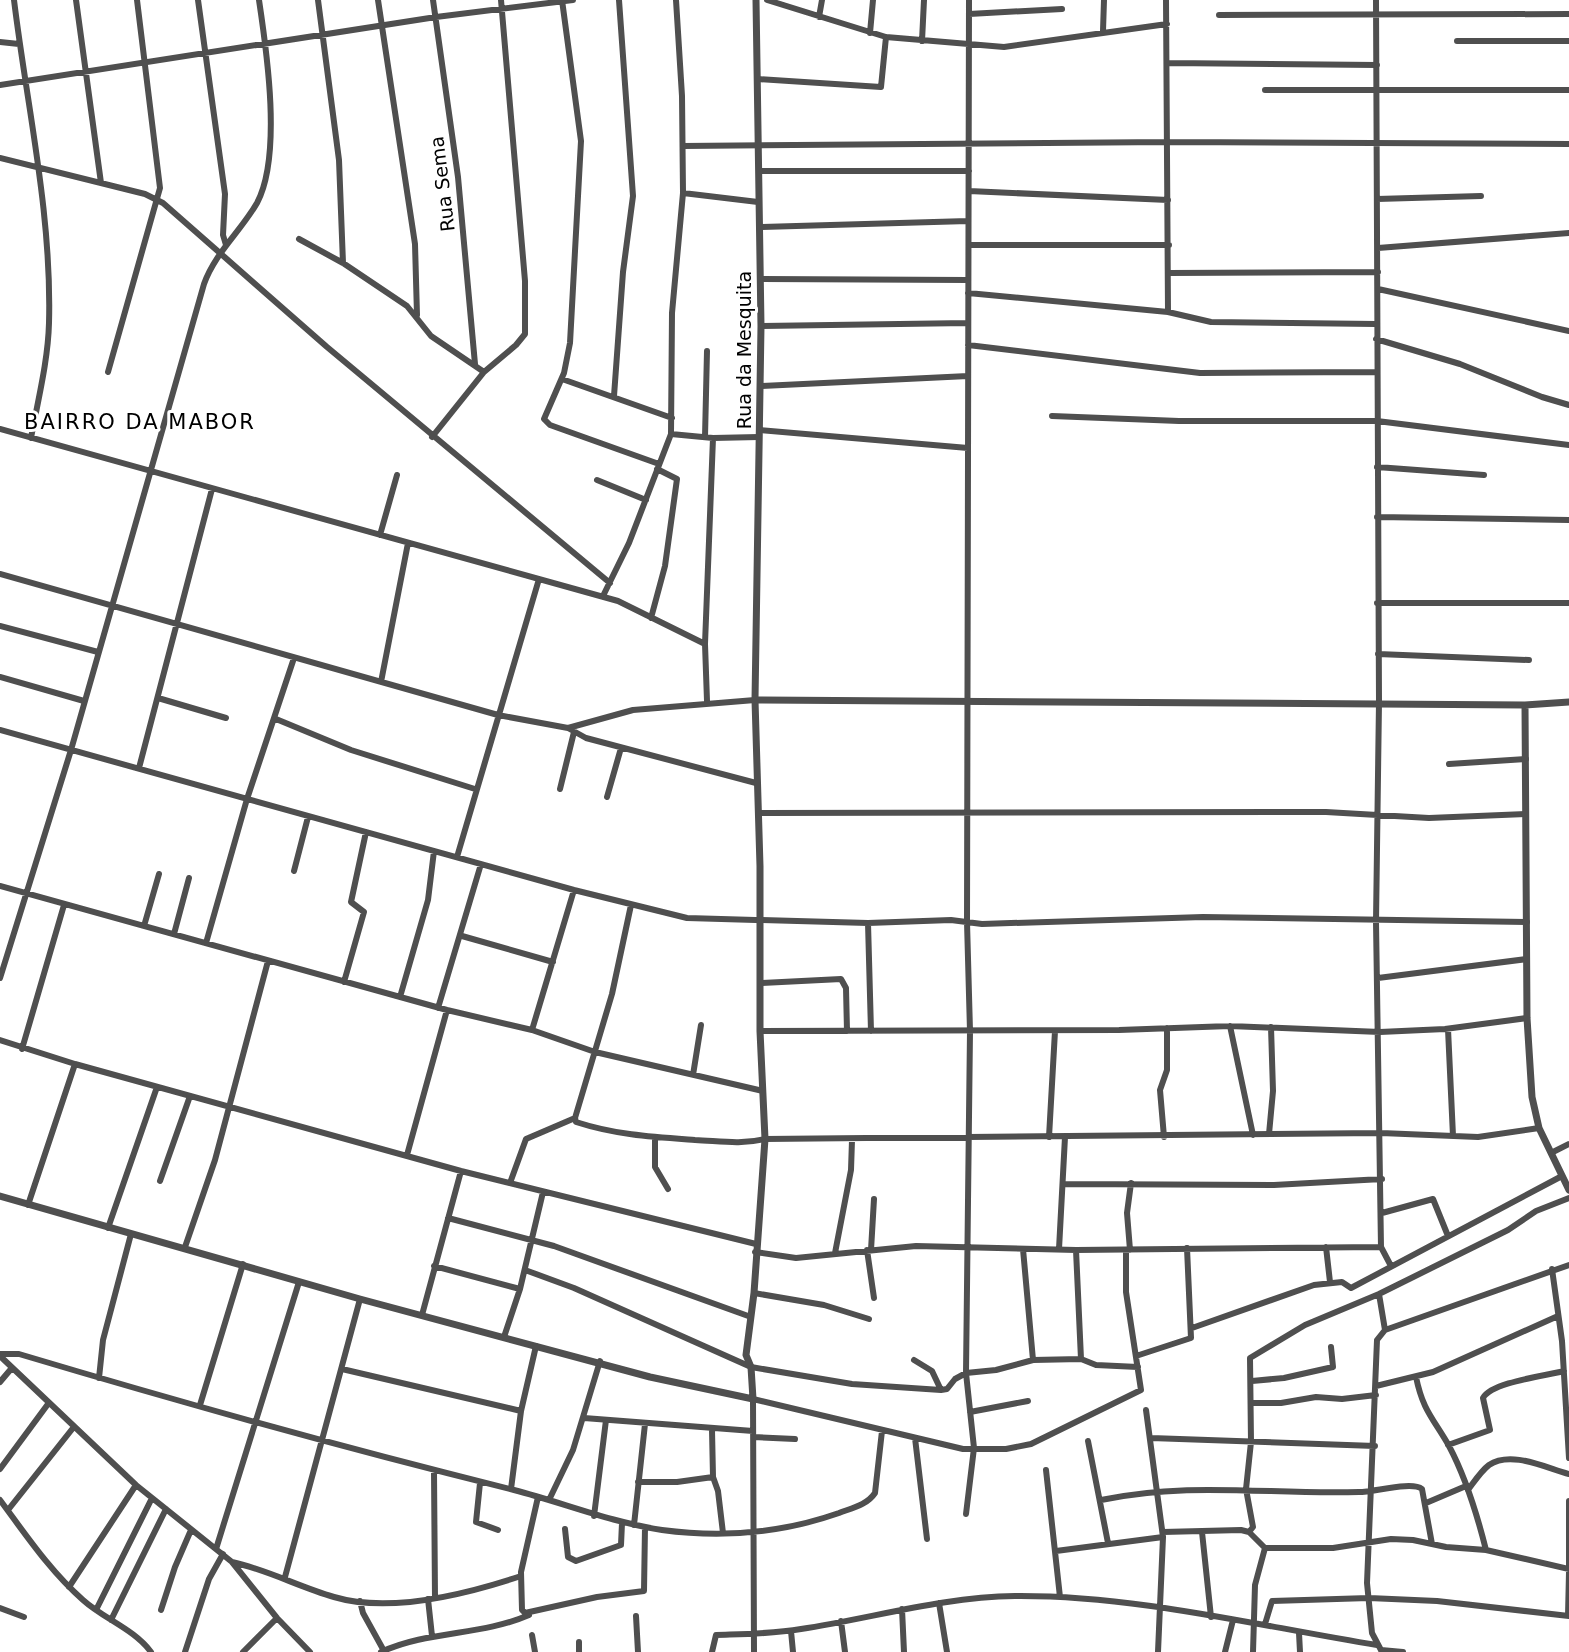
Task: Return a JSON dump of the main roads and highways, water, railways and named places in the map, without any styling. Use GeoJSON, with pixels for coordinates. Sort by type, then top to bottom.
{"type":"FeatureCollection","features":[{"type":"Feature","properties":{"kind":"district","name":"BAIRRO DA MABOR"},"geometry":{"type":"Point","coordinates":[140,422]}}]}
